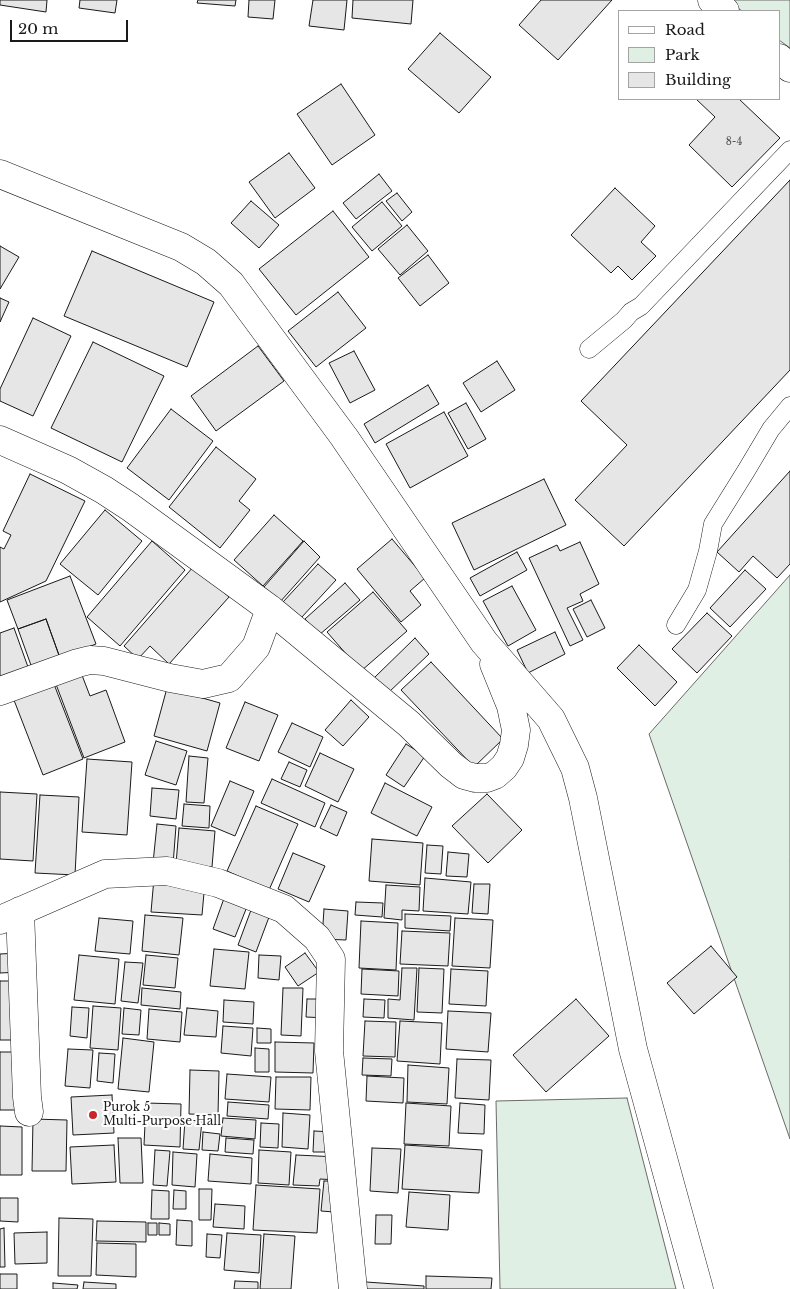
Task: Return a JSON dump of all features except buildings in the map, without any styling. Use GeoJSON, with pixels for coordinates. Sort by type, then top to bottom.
{"type":"FeatureCollection","features":[{"type":"Feature","properties":{"kind":"street"},"geometry":{"type":"LineString","coordinates":[[712,0],[723,10]]}},
{"type":"Feature","properties":{"kind":"street"},"geometry":{"type":"LineString","coordinates":[[780,59],[790,68]]}},
{"type":"Feature","properties":{"kind":"street"},"geometry":{"type":"LineString","coordinates":[[0,174],[181,247],[206,262],[231,284],[344,437],[484,642],[551,719],[576,768],[633,1049],[699,1289]]}},
{"type":"Feature","properties":{"kind":"street"},"geometry":{"type":"LineString","coordinates":[[0,440],[68,470],[104,490],[270,609],[409,724],[464,775],[475,778],[487,778],[495,775],[504,767],[510,758],[516,730],[511,706],[484,642]]}},
{"type":"Feature","properties":{"kind":"street"},"geometry":{"type":"LineString","coordinates":[[0,691],[90,660],[104,661],[170,678],[203,684],[229,678],[256,647],[270,609]]}},
{"type":"Feature","properties":{"kind":"street"},"geometry":{"type":"LineString","coordinates":[[29,1112],[26,1097],[10,915],[104,874],[167,871],[218,884],[284,909],[317,938],[331,959],[330,1051],[353,1289]]}},
{"type":"Feature","properties":{"kind":"lane"},"geometry":{"type":"LineString","coordinates":[[588,349],[631,312],[641,306],[790,150]]}},
{"type":"Feature","properties":{"kind":"lane"},"geometry":{"type":"LineString","coordinates":[[676,625],[696,590],[708,551],[713,524],[771,429],[790,406]]}},
{"type":"Feature","properties":{"kind":"green space"},"geometry":{"type":"Polygon","coordinates":[[[727,0],[790,0],[790,48],[780,41],[780,10],[741,10],[727,0]]]}},
{"type":"Feature","properties":{"kind":"green space"},"geometry":{"type":"Polygon","coordinates":[[[790,575],[790,1139],[649,734],[790,575]]]}},
{"type":"Feature","properties":{"kind":"green space"},"geometry":{"type":"Polygon","coordinates":[[[627,1098],[676,1289],[500,1289],[496,1101],[627,1098]]]}},
{"type":"Feature","properties":{"kind":"place","name":"Purok 5 Multi-Purpose Hall"},"geometry":{"type":"Point","coordinates":[93,1115]}}]}
